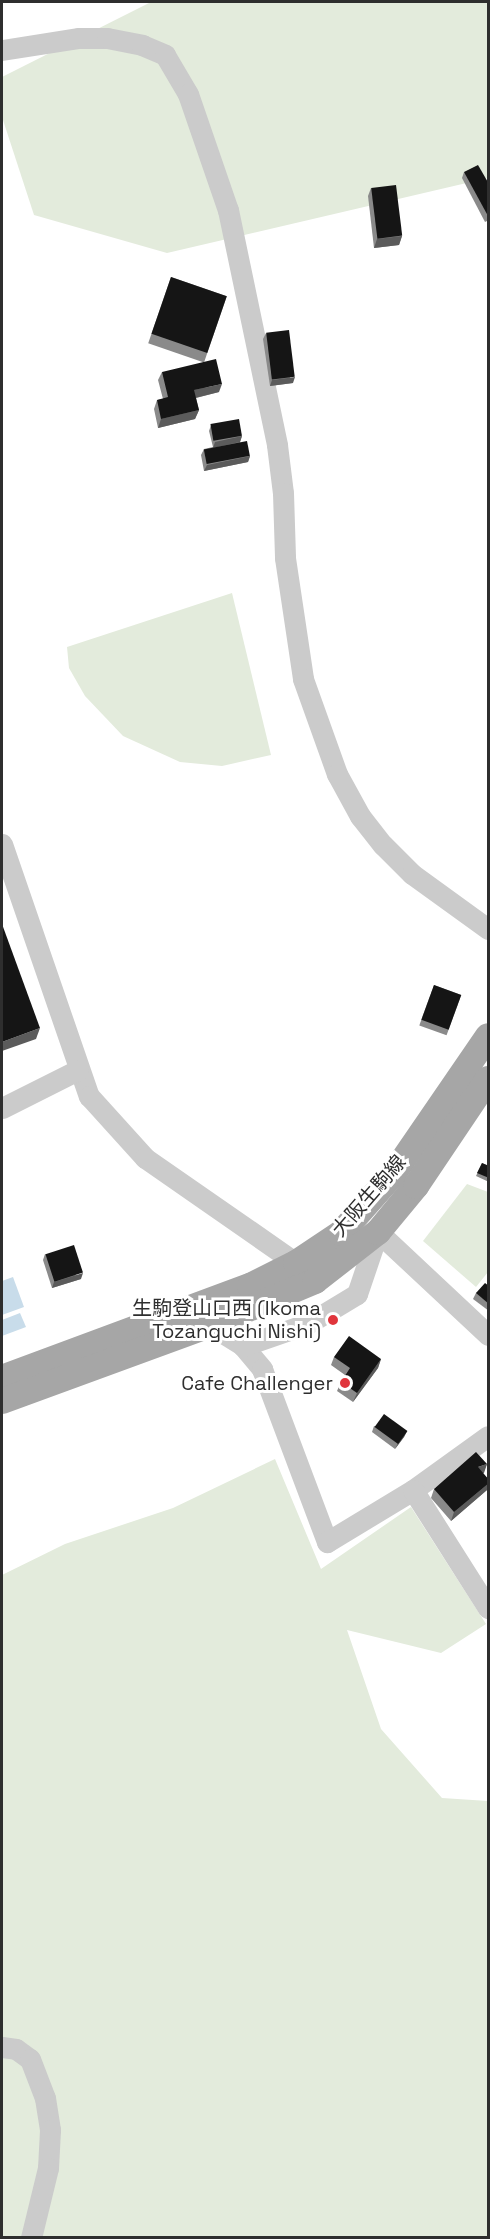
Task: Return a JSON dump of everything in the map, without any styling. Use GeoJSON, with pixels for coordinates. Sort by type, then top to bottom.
{"type":"FeatureCollection","features":[{"type":"Feature","properties":{"kind":"main road","name":"大阪生駒線"},"geometry":{"type":"LineString","coordinates":[[2,1378],[250,1286],[296,1263],[341,1233],[394,1173],[489,1036]]}},
{"type":"Feature","properties":{"kind":"main road","name":"大阪生駒線"},"geometry":{"type":"LineString","coordinates":[[2,1401],[210,1325],[315,1281],[378,1232],[416,1186],[489,1079]]}},
{"type":"Feature","properties":{"kind":"street"},"geometry":{"type":"LineString","coordinates":[[2,51],[79,38],[107,38],[142,45],[165,55],[188,94],[228,210],[277,445],[283,493],[285,558],[303,679],[326,743],[360,816],[383,845],[412,874],[489,929]]}},
{"type":"Feature","properties":{"kind":"street"},"geometry":{"type":"LineString","coordinates":[[2,844],[78,1070],[89,1096],[145,1158],[296,1263]]}},
{"type":"Feature","properties":{"kind":"street"},"geometry":{"type":"LineString","coordinates":[[2,1108],[78,1070]]}},
{"type":"Feature","properties":{"kind":"street"},"geometry":{"type":"LineString","coordinates":[[243,1346],[309,1323],[357,1294],[378,1232],[489,1335]]}},
{"type":"Feature","properties":{"kind":"street"},"geometry":{"type":"LineString","coordinates":[[210,1325],[243,1346],[262,1369],[327,1542],[413,1490],[489,1436]]}},
{"type":"Feature","properties":{"kind":"street"},"geometry":{"type":"LineString","coordinates":[[413,1490],[489,1608]]}},
{"type":"Feature","properties":{"kind":"street"},"geometry":{"type":"LineString","coordinates":[[2,2047],[15,2049],[30,2059],[45,2098],[50,2130],[48,2168],[31,2238]]}},
{"type":"Feature","properties":{"kind":"green space"},"geometry":{"type":"Polygon","coordinates":[[[151,2],[488,2],[488,178],[167,253],[34,215],[2,117],[2,77],[151,2]]]}},
{"type":"Feature","properties":{"kind":"green space"},"geometry":{"type":"Polygon","coordinates":[[[232,593],[271,755],[222,766],[180,762],[123,736],[85,696],[69,668],[67,647],[232,593]]]}},
{"type":"Feature","properties":{"kind":"green space"},"geometry":{"type":"Polygon","coordinates":[[[467,1184],[488,1192],[488,1272],[476,1287],[423,1241],[467,1184]]]}},
{"type":"Feature","properties":{"kind":"green space"},"geometry":{"type":"Polygon","coordinates":[[[275,1459],[321,1569],[411,1507],[486,1624],[441,1653],[347,1630],[381,1729],[442,1798],[488,1801],[488,2237],[2,2238],[2,1575],[65,1544],[173,1508],[275,1459]]]}},
{"type":"Feature","properties":{"kind":"water"},"geometry":{"type":"Polygon","coordinates":[[[13,1277],[24,1307],[2,1315],[2,1281],[13,1277]]]}},
{"type":"Feature","properties":{"kind":"water"},"geometry":{"type":"Polygon","coordinates":[[[20,1313],[26,1327],[2,1336],[2,1320],[20,1313]]]}},
{"type":"Feature","properties":{"kind":"building"},"geometry":{"type":"Polygon","coordinates":[[[478,165],[489,184],[488,216],[464,172],[478,165]]]}},
{"type":"Feature","properties":{"kind":"building"},"geometry":{"type":"Polygon","coordinates":[[[396,185],[402,236],[377,239],[371,188],[396,185]]]}},
{"type":"Feature","properties":{"kind":"building"},"geometry":{"type":"Polygon","coordinates":[[[171,277],[227,296],[207,353],[151,334],[171,277]]]}},
{"type":"Feature","properties":{"kind":"building"},"geometry":{"type":"Polygon","coordinates":[[[289,330],[295,377],[272,379],[266,333],[289,330]]]}},
{"type":"Feature","properties":{"kind":"building"},"geometry":{"type":"Polygon","coordinates":[[[216,359],[222,384],[194,390],[199,410],[161,419],[157,400],[168,397],[162,372],[216,359]]]}},
{"type":"Feature","properties":{"kind":"building"},"geometry":{"type":"Polygon","coordinates":[[[239,419],[242,436],[213,441],[210,424],[239,419]]]}},
{"type":"Feature","properties":{"kind":"building"},"geometry":{"type":"Polygon","coordinates":[[[247,441],[250,456],[207,464],[204,449],[247,441]]]}},
{"type":"Feature","properties":{"kind":"building"},"geometry":{"type":"Polygon","coordinates":[[[2,924],[40,1028],[2,1042],[2,924]]]}},
{"type":"Feature","properties":{"kind":"building"},"geometry":{"type":"Polygon","coordinates":[[[434,985],[461,995],[449,1030],[421,1020],[434,985]]]}},
{"type":"Feature","properties":{"kind":"building"},"geometry":{"type":"Polygon","coordinates":[[[482,1163],[489,1166],[489,1178],[477,1173],[482,1163]]]}},
{"type":"Feature","properties":{"kind":"building"},"geometry":{"type":"Polygon","coordinates":[[[74,1245],[83,1273],[54,1282],[45,1254],[74,1245]]]}},
{"type":"Feature","properties":{"kind":"building"},"geometry":{"type":"Polygon","coordinates":[[[485,1283],[489,1286],[489,1304],[476,1293],[485,1283]]]}},
{"type":"Feature","properties":{"kind":"building"},"geometry":{"type":"Polygon","coordinates":[[[349,1336],[381,1359],[357,1393],[341,1382],[350,1368],[334,1357],[349,1336]]]}},
{"type":"Feature","properties":{"kind":"building"},"geometry":{"type":"Polygon","coordinates":[[[384,1414],[407,1431],[398,1444],[375,1427],[384,1414]]]}},
{"type":"Feature","properties":{"kind":"building"},"geometry":{"type":"Polygon","coordinates":[[[476,1452],[487,1464],[478,1467],[489,1483],[454,1512],[434,1489],[476,1452]]]}},
{"type":"Feature","properties":{"kind":"place","name":"生駒登山口西 (Ikoma Tozanguchi Nishi)"},"geometry":{"type":"Point","coordinates":[333,1320]}},
{"type":"Feature","properties":{"kind":"place","name":"Cafe Challenger"},"geometry":{"type":"Point","coordinates":[345,1383]}}]}
